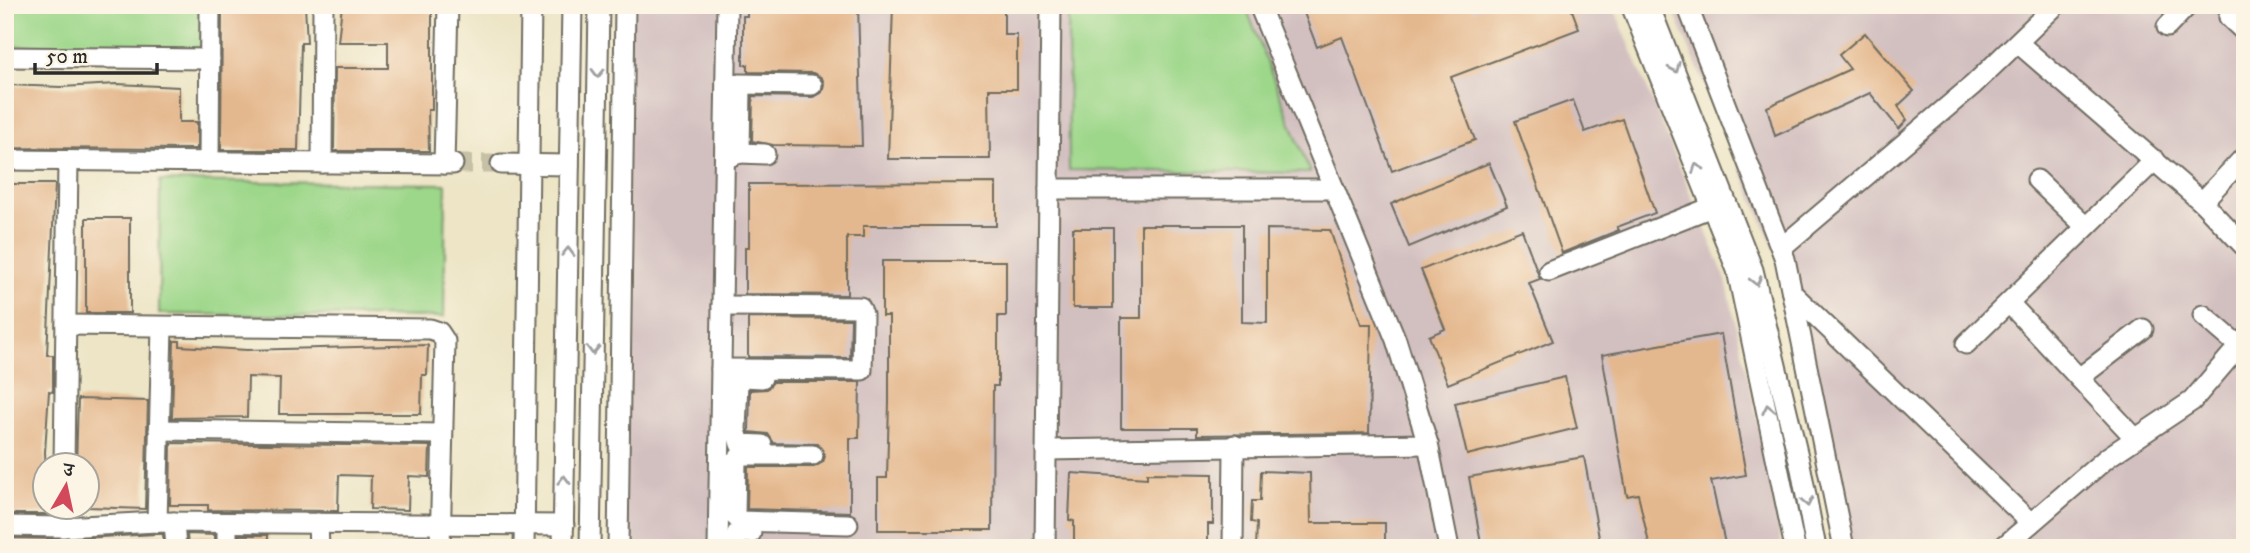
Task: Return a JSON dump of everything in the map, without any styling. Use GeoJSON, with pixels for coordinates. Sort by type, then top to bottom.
{"type":"FeatureCollection","features":[{"type":"Feature","properties":{"kind":"street"},"geometry":{"type":"LineString","coordinates":[[209,162],[210,5]]}},
{"type":"Feature","properties":{"kind":"street"},"geometry":{"type":"LineString","coordinates":[[322,163],[323,5]]}},
{"type":"Feature","properties":{"kind":"street"},"geometry":{"type":"LineString","coordinates":[[5,160],[449,164],[448,5]]}},
{"type":"Feature","properties":{"kind":"street"},"geometry":{"type":"LineString","coordinates":[[524,548],[531,5]]}},
{"type":"Feature","properties":{"kind":"street"},"geometry":{"type":"LineString","coordinates":[[563,548],[572,5]]}},
{"type":"Feature","properties":{"kind":"street"},"geometry":{"type":"LineString","coordinates":[[590,548],[599,5]]}},
{"type":"Feature","properties":{"kind":"street"},"geometry":{"type":"LineString","coordinates":[[618,548],[625,5]]}},
{"type":"Feature","properties":{"kind":"street"},"geometry":{"type":"LineString","coordinates":[[1045,548],[1051,5]]}},
{"type":"Feature","properties":{"kind":"street"},"geometry":{"type":"LineString","coordinates":[[1259,5],[1396,340],[1428,444],[1449,548]]}},
{"type":"Feature","properties":{"kind":"street"},"geometry":{"type":"LineString","coordinates":[[1631,5],[1737,270],[1795,548]]}},
{"type":"Feature","properties":{"kind":"street"},"geometry":{"type":"LineString","coordinates":[[1648,5],[1753,270],[1816,548]]}},
{"type":"Feature","properties":{"kind":"street"},"geometry":{"type":"LineString","coordinates":[[1687,5],[1782,248],[1844,548]]}},
{"type":"Feature","properties":{"kind":"street"},"geometry":{"type":"LineString","coordinates":[[1782,248],[2018,43],[2056,5]]}},
{"type":"Feature","properties":{"kind":"street"},"geometry":{"type":"LineString","coordinates":[[2167,27],[2188,5]]}},
{"type":"Feature","properties":{"kind":"street"},"geometry":{"type":"LineString","coordinates":[[2231,6],[2229,17],[2245,32]]}},
{"type":"Feature","properties":{"kind":"street"},"geometry":{"type":"LineString","coordinates":[[727,10],[733,155],[722,306],[727,378],[727,516],[731,541]]}},
{"type":"Feature","properties":{"kind":"street"},"geometry":{"type":"LineString","coordinates":[[2018,43],[2202,202],[2245,247]]}},
{"type":"Feature","properties":{"kind":"street"},"geometry":{"type":"LineString","coordinates":[[5,57],[210,59]]}},
{"type":"Feature","properties":{"kind":"street"},"geometry":{"type":"LineString","coordinates":[[731,79],[812,85]]}},
{"type":"Feature","properties":{"kind":"street"},"geometry":{"type":"LineString","coordinates":[[733,155],[765,154]]}},
{"type":"Feature","properties":{"kind":"street"},"geometry":{"type":"LineString","coordinates":[[2202,202],[2245,156]]}},
{"type":"Feature","properties":{"kind":"street"},"geometry":{"type":"LineString","coordinates":[[1966,344],[2155,160]]}},
{"type":"Feature","properties":{"kind":"street"},"geometry":{"type":"LineString","coordinates":[[64,452],[68,161]]}},
{"type":"Feature","properties":{"kind":"street"},"geometry":{"type":"LineString","coordinates":[[501,164],[569,165]]}},
{"type":"Feature","properties":{"kind":"street"},"geometry":{"type":"LineString","coordinates":[[2037,180],[2086,227]]}},
{"type":"Feature","properties":{"kind":"street"},"geometry":{"type":"LineString","coordinates":[[1049,189],[1334,189]]}},
{"type":"Feature","properties":{"kind":"street"},"geometry":{"type":"LineString","coordinates":[[1549,271],[1713,207]]}},
{"type":"Feature","properties":{"kind":"street"},"geometry":{"type":"LineString","coordinates":[[1792,293],[2031,523]]}},
{"type":"Feature","properties":{"kind":"street"},"geometry":{"type":"LineString","coordinates":[[2009,303],[2135,438]]}},
{"type":"Feature","properties":{"kind":"street"},"geometry":{"type":"LineString","coordinates":[[722,306],[860,307],[863,314],[862,370],[727,378]]}},
{"type":"Feature","properties":{"kind":"street"},"geometry":{"type":"LineString","coordinates":[[2002,548],[2108,457],[2192,401],[2243,341],[2203,315]]}},
{"type":"Feature","properties":{"kind":"street"},"geometry":{"type":"LineString","coordinates":[[66,326],[430,329],[439,332],[445,341],[440,548]]}},
{"type":"Feature","properties":{"kind":"street"},"geometry":{"type":"LineString","coordinates":[[162,327],[159,430],[166,522],[176,548]]}},
{"type":"Feature","properties":{"kind":"street"},"geometry":{"type":"LineString","coordinates":[[2079,378],[2143,329]]}},
{"type":"Feature","properties":{"kind":"street"},"geometry":{"type":"LineString","coordinates":[[727,378],[830,379]]}},
{"type":"Feature","properties":{"kind":"street"},"geometry":{"type":"LineString","coordinates":[[159,430],[442,434]]}},
{"type":"Feature","properties":{"kind":"street"},"geometry":{"type":"LineString","coordinates":[[728,430],[740,444],[765,445]]}},
{"type":"Feature","properties":{"kind":"street"},"geometry":{"type":"LineString","coordinates":[[1046,450],[1428,444]]}},
{"type":"Feature","properties":{"kind":"street"},"geometry":{"type":"LineString","coordinates":[[1233,548],[1234,445]]}},
{"type":"Feature","properties":{"kind":"street"},"geometry":{"type":"LineString","coordinates":[[728,460],[741,455],[813,455]]}},
{"type":"Feature","properties":{"kind":"street"},"geometry":{"type":"LineString","coordinates":[[727,516],[740,521],[848,524]]}},
{"type":"Feature","properties":{"kind":"street"},"geometry":{"type":"LineString","coordinates":[[102,519],[227,523],[564,525]]}},
{"type":"Feature","properties":{"kind":"street"},"geometry":{"type":"LineString","coordinates":[[5,526],[32,522]]}},
{"type":"Feature","properties":{"kind":"street"},"geometry":{"type":"LineString","coordinates":[[227,523],[228,548]]}},
{"type":"Feature","properties":{"kind":"street"},"geometry":{"type":"LineString","coordinates":[[318,523],[319,548]]}},
{"type":"Feature","properties":{"kind":"shaded area"},"geometry":{"type":"Polygon","coordinates":[[[625,5],[1613,5],[1726,280],[1771,481],[1782,548],[623,548],[625,5]]]}},
{"type":"Feature","properties":{"kind":"shaded area"},"geometry":{"type":"Polygon","coordinates":[[[1671,5],[2245,5],[2245,548],[1839,548],[1780,263],[1671,5]]]}},
{"type":"Feature","properties":{"kind":"green space"},"geometry":{"type":"Polygon","coordinates":[[[5,5],[201,5],[201,48],[5,46],[5,5]]]}},
{"type":"Feature","properties":{"kind":"green space"},"geometry":{"type":"Polygon","coordinates":[[[1068,5],[1245,5],[1310,173],[1069,170],[1068,5]]]}},
{"type":"Feature","properties":{"kind":"green space"},"geometry":{"type":"Polygon","coordinates":[[[160,181],[446,184],[444,317],[159,314],[160,181]]]}},
{"type":"Feature","properties":{"kind":"building"},"geometry":{"type":"Polygon","coordinates":[[[222,5],[305,5],[307,43],[301,43],[298,150],[221,150],[222,5]]]}},
{"type":"Feature","properties":{"kind":"building"},"geometry":{"type":"Polygon","coordinates":[[[342,5],[432,5],[432,110],[428,110],[429,151],[334,151],[335,68],[388,68],[388,42],[338,42],[342,5]]]}},
{"type":"Feature","properties":{"kind":"building"},"geometry":{"type":"Polygon","coordinates":[[[747,5],[858,5],[862,146],[773,145],[752,141],[753,96],[813,97],[822,92],[824,84],[822,78],[813,73],[748,72],[748,65],[743,65],[743,16],[747,16],[747,5]]]}},
{"type":"Feature","properties":{"kind":"building"},"geometry":{"type":"Polygon","coordinates":[[[893,5],[1004,5],[1004,35],[1017,35],[1017,89],[989,89],[990,159],[888,159],[893,5]]]}},
{"type":"Feature","properties":{"kind":"building"},"geometry":{"type":"Polygon","coordinates":[[[1301,5],[1471,5],[1472,11],[1486,5],[1570,5],[1579,29],[1451,77],[1475,140],[1392,171],[1342,37],[1317,47],[1301,5]]]}},
{"type":"Feature","properties":{"kind":"building"},"geometry":{"type":"Polygon","coordinates":[[[1865,33],[1914,91],[1898,106],[1907,120],[1899,129],[1870,93],[1775,136],[1767,107],[1850,69],[1839,55],[1865,33]]]}},
{"type":"Feature","properties":{"kind":"building"},"geometry":{"type":"Polygon","coordinates":[[[117,84],[179,87],[179,122],[197,122],[197,149],[5,148],[6,85],[61,87],[117,84]]]}},
{"type":"Feature","properties":{"kind":"building"},"geometry":{"type":"Polygon","coordinates":[[[1573,100],[1585,132],[1622,119],[1655,213],[1617,227],[1619,230],[1562,253],[1515,121],[1573,100]]]}},
{"type":"Feature","properties":{"kind":"building"},"geometry":{"type":"Polygon","coordinates":[[[1489,163],[1507,206],[1409,247],[1391,204],[1489,163]]]}},
{"type":"Feature","properties":{"kind":"building"},"geometry":{"type":"Polygon","coordinates":[[[996,183],[996,226],[863,226],[863,237],[847,237],[847,295],[745,294],[745,247],[749,247],[749,184],[996,183]]]}},
{"type":"Feature","properties":{"kind":"building"},"geometry":{"type":"Polygon","coordinates":[[[5,184],[55,184],[47,355],[53,355],[53,392],[49,391],[45,452],[32,452],[32,514],[5,514],[5,184]]]}},
{"type":"Feature","properties":{"kind":"building"},"geometry":{"type":"Polygon","coordinates":[[[86,218],[130,218],[130,313],[86,313],[86,218]]]}},
{"type":"Feature","properties":{"kind":"building"},"geometry":{"type":"Polygon","coordinates":[[[1141,225],[1242,225],[1242,322],[1267,323],[1267,229],[1330,230],[1361,324],[1371,324],[1369,433],[1197,435],[1197,428],[1121,428],[1121,318],[1141,318],[1141,225]]]}},
{"type":"Feature","properties":{"kind":"building"},"geometry":{"type":"Polygon","coordinates":[[[1073,228],[1113,228],[1113,308],[1073,308],[1073,228]]]}},
{"type":"Feature","properties":{"kind":"building"},"geometry":{"type":"Polygon","coordinates":[[[1522,230],[1540,279],[1529,283],[1553,341],[1448,384],[1429,336],[1445,329],[1421,270],[1522,230]]]}},
{"type":"Feature","properties":{"kind":"building"},"geometry":{"type":"Polygon","coordinates":[[[882,261],[1006,261],[1006,316],[998,316],[998,386],[993,386],[992,530],[878,530],[878,478],[887,478],[889,402],[889,316],[882,316],[882,261]]]}},
{"type":"Feature","properties":{"kind":"building"},"geometry":{"type":"Polygon","coordinates":[[[748,318],[851,319],[850,358],[748,357],[748,318]]]}},
{"type":"Feature","properties":{"kind":"building"},"geometry":{"type":"Polygon","coordinates":[[[1721,334],[1746,475],[1711,481],[1726,548],[1650,548],[1638,494],[1627,496],[1602,355],[1721,334]]]}},
{"type":"Feature","properties":{"kind":"building"},"geometry":{"type":"Polygon","coordinates":[[[174,341],[180,341],[180,346],[247,350],[428,345],[427,375],[422,375],[421,414],[279,414],[280,378],[248,377],[247,417],[172,418],[174,341]]]}},
{"type":"Feature","properties":{"kind":"building"},"geometry":{"type":"Polygon","coordinates":[[[1565,377],[1577,428],[1467,455],[1455,403],[1565,377]]]}},
{"type":"Feature","properties":{"kind":"building"},"geometry":{"type":"Polygon","coordinates":[[[773,382],[860,382],[859,438],[850,438],[850,512],[747,509],[748,467],[814,467],[823,462],[825,456],[818,444],[774,443],[768,434],[749,432],[750,390],[767,389],[773,382]]]}},
{"type":"Feature","properties":{"kind":"building"},"geometry":{"type":"Polygon","coordinates":[[[78,399],[148,401],[145,509],[102,507],[102,452],[76,452],[78,399]]]}},
{"type":"Feature","properties":{"kind":"building"},"geometry":{"type":"Polygon","coordinates":[[[171,443],[430,446],[429,477],[409,476],[408,510],[370,509],[371,476],[339,475],[338,511],[208,510],[208,505],[170,505],[171,443]]]}},
{"type":"Feature","properties":{"kind":"building"},"geometry":{"type":"Polygon","coordinates":[[[1584,457],[1601,548],[1482,548],[1469,477],[1584,457]]]}},
{"type":"Feature","properties":{"kind":"building"},"geometry":{"type":"Polygon","coordinates":[[[1261,471],[1310,473],[1311,523],[1385,523],[1385,548],[1256,548],[1257,523],[1251,522],[1252,501],[1260,501],[1261,471]]]}},
{"type":"Feature","properties":{"kind":"building"},"geometry":{"type":"Polygon","coordinates":[[[1071,473],[1147,478],[1147,473],[1213,474],[1213,524],[1208,524],[1208,548],[1074,548],[1074,521],[1069,520],[1071,473]]]}},
{"type":"Feature","properties":{"kind":"building"},"geometry":{"type":"Polygon","coordinates":[[[163,534],[164,548],[5,548],[5,538],[64,539],[163,534]]]}},
{"type":"Feature","properties":{"kind":"building"},"geometry":{"type":"Polygon","coordinates":[[[187,534],[215,535],[215,548],[188,548],[187,534]]]}},
{"type":"Feature","properties":{"kind":"building"},"geometry":{"type":"Polygon","coordinates":[[[239,535],[268,535],[268,548],[239,548],[239,535]]]}},
{"type":"Feature","properties":{"kind":"tunnel"},"geometry":{"type":"LineString","coordinates":[[453,164],[501,164]]}}]}
